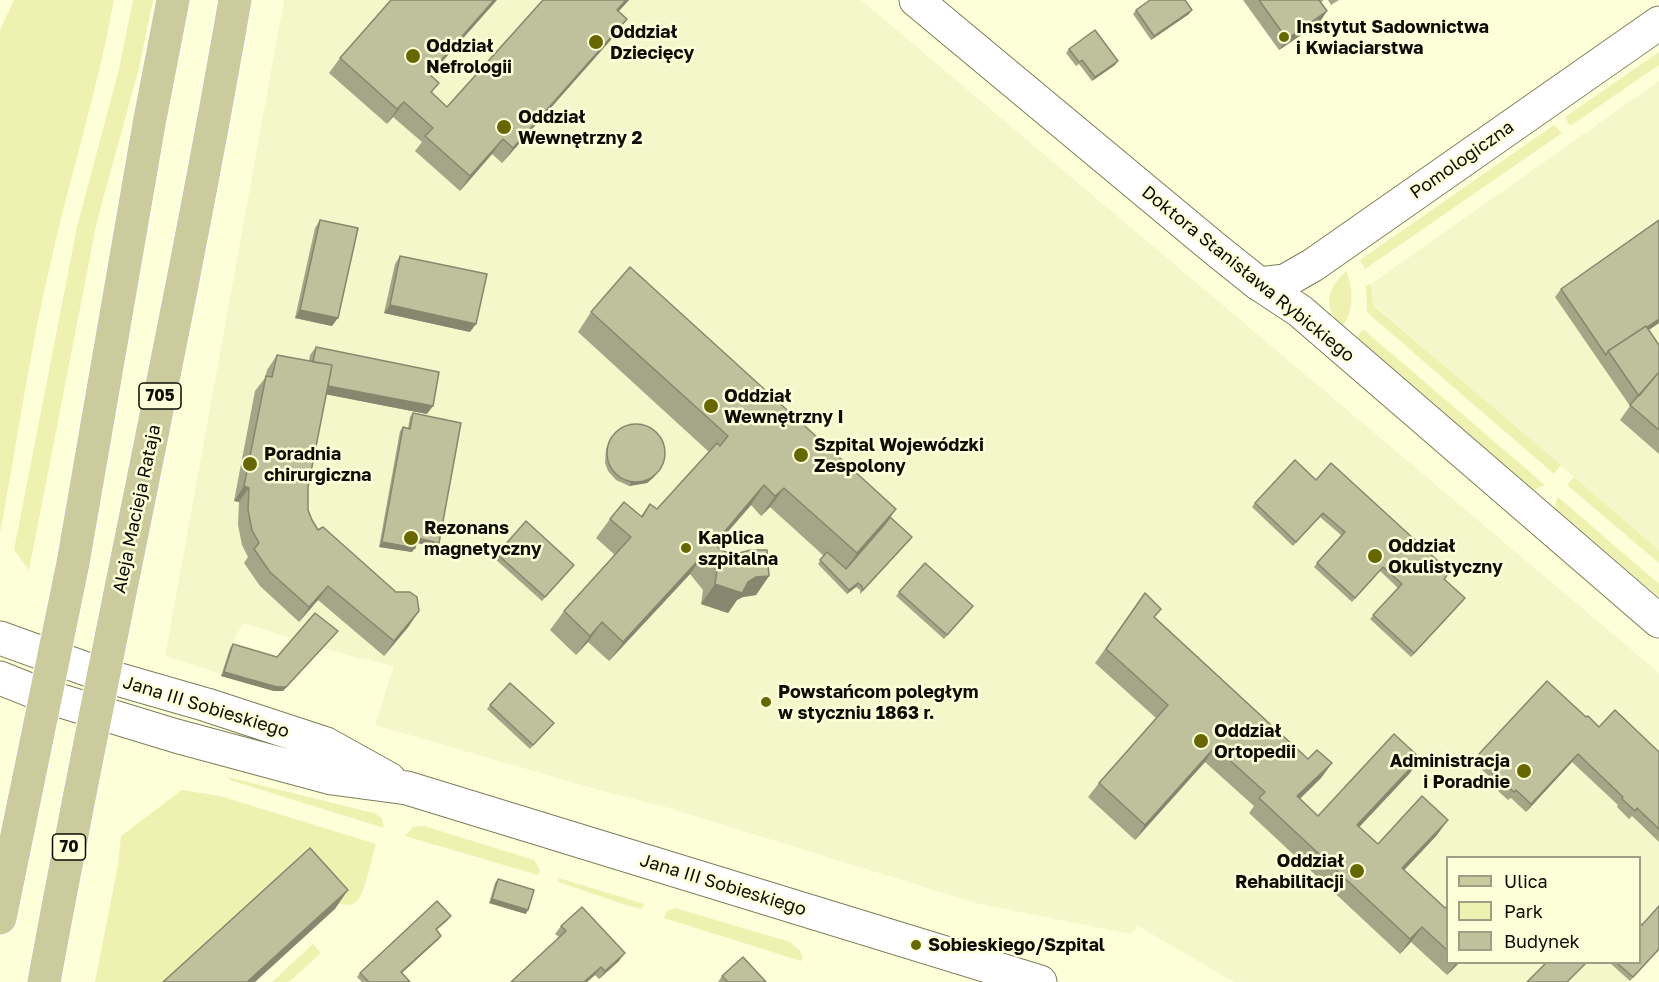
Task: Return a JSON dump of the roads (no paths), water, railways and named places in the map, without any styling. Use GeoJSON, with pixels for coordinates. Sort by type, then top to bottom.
{"type":"FeatureCollection","features":[{"type":"Feature","properties":{"kind":"main road"},"geometry":{"type":"LineString","coordinates":[[0,918],[73,563],[147,136],[173,0]]}},
{"type":"Feature","properties":{"kind":"main road","name":"Aleja Macieja Rataja"},"geometry":{"type":"LineString","coordinates":[[44,982],[78,794],[189,258],[235,0]]}},
{"type":"Feature","properties":{"kind":"street","name":"Doktora Stanisława Rybickiego"},"geometry":{"type":"LineString","coordinates":[[916,0],[1214,248],[1259,284],[1300,311],[1659,621]]}},
{"type":"Feature","properties":{"kind":"street","name":"Pomologiczna"},"geometry":{"type":"LineString","coordinates":[[1259,284],[1285,281],[1313,265],[1659,23]]}},
{"type":"Feature","properties":{"kind":"street","name":"Jana III Sobieskiego"},"geometry":{"type":"LineString","coordinates":[[0,638],[103,675],[183,700],[207,705],[326,744],[407,788]]}},
{"type":"Feature","properties":{"kind":"street","name":"Jana III Sobieskiego"},"geometry":{"type":"LineString","coordinates":[[0,678],[45,696],[176,736],[332,778],[407,788],[1040,982]]}},
{"type":"Feature","properties":{"kind":"place","name":"Instytut Sadownictwa i Kwiaciarstwa"},"geometry":{"type":"Point","coordinates":[1284,37]}},
{"type":"Feature","properties":{"kind":"place","name":"Oddział Dziecięcy"},"geometry":{"type":"Point","coordinates":[596,42]}},
{"type":"Feature","properties":{"kind":"place","name":"Oddział Nefrologii"},"geometry":{"type":"Point","coordinates":[413,56]}},
{"type":"Feature","properties":{"kind":"place","name":"Oddział Wewnętrzny 2"},"geometry":{"type":"Point","coordinates":[504,127]}},
{"type":"Feature","properties":{"kind":"place","name":"Oddział Wewnętrzny I"},"geometry":{"type":"Point","coordinates":[711,406]}},
{"type":"Feature","properties":{"kind":"place","name":"Szpital Wojewódzki Zespolony"},"geometry":{"type":"Point","coordinates":[801,455]}},
{"type":"Feature","properties":{"kind":"place","name":"Poradnia chirurgiczna"},"geometry":{"type":"Point","coordinates":[250,464]}},
{"type":"Feature","properties":{"kind":"place","name":"Rezonans magnetyczny"},"geometry":{"type":"Point","coordinates":[411,538]}},
{"type":"Feature","properties":{"kind":"place","name":"Kaplica szpitalna"},"geometry":{"type":"Point","coordinates":[686,548]}},
{"type":"Feature","properties":{"kind":"place","name":"Oddział Okulistyczny"},"geometry":{"type":"Point","coordinates":[1375,556]}},
{"type":"Feature","properties":{"kind":"place","name":"Powstańcom poległym w styczniu 1863 r."},"geometry":{"type":"Point","coordinates":[766,702]}},
{"type":"Feature","properties":{"kind":"place","name":"Oddział Ortopedii"},"geometry":{"type":"Point","coordinates":[1201,741]}},
{"type":"Feature","properties":{"kind":"place","name":"Administracja i Poradnie"},"geometry":{"type":"Point","coordinates":[1524,771]}},
{"type":"Feature","properties":{"kind":"place","name":"Oddział Rehabilitacji"},"geometry":{"type":"Point","coordinates":[1357,871]}},
{"type":"Feature","properties":{"kind":"place","name":"Sobieskiego/Szpital"},"geometry":{"type":"Point","coordinates":[916,945]}}]}
